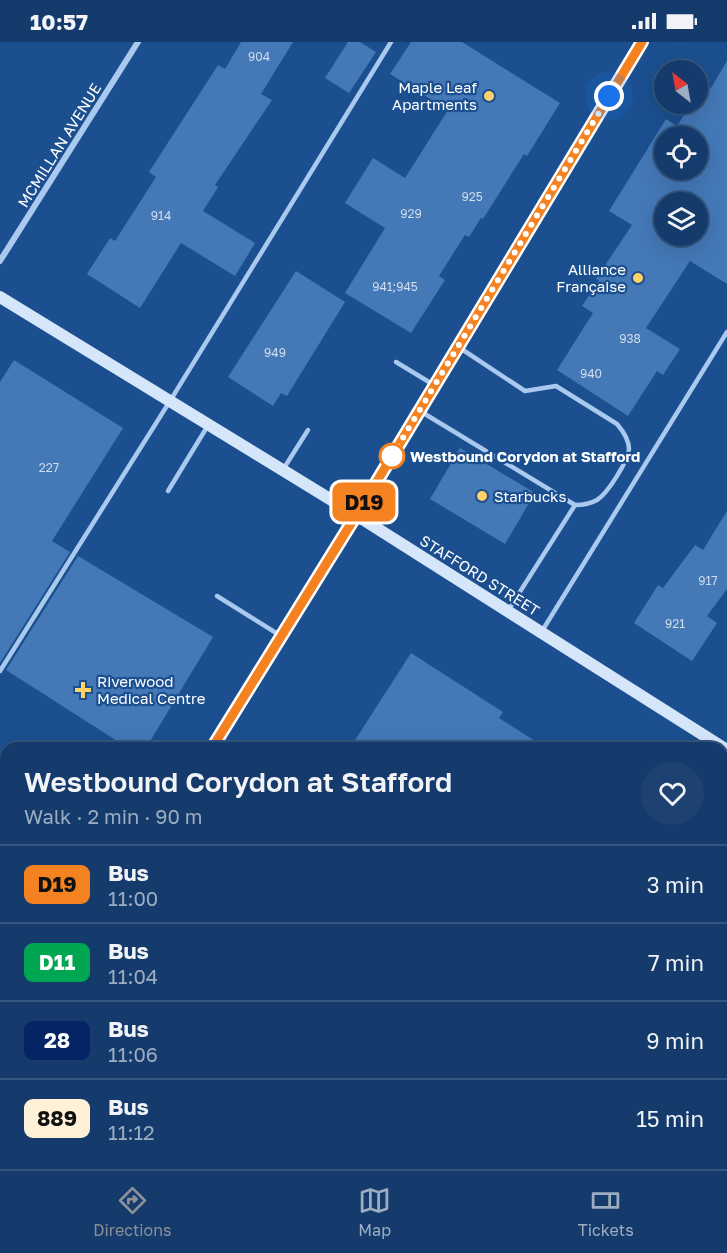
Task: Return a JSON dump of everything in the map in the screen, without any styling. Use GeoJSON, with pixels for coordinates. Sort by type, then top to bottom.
{"type":"FeatureCollection","features":[{"type":"Feature","properties":{"kind":"street","name":"MCMILLAN AVENUE"},"geometry":{"type":"LineString","coordinates":[[0,261],[138,42]]}},
{"type":"Feature","properties":{"kind":"street"},"geometry":{"type":"LineString","coordinates":[[216,742],[642,42]]}},
{"type":"Feature","properties":{"kind":"street","name":"STAFFORD STREET"},"geometry":{"type":"LineString","coordinates":[[0,297],[508,610],[710,742]]}},
{"type":"Feature","properties":{"kind":"lane"},"geometry":{"type":"LineString","coordinates":[[0,671],[170,401],[391,42]]}},
{"type":"Feature","properties":{"kind":"lane"},"geometry":{"type":"LineString","coordinates":[[542,632],[727,332]]}},
{"type":"Feature","properties":{"kind":"lane"},"geometry":{"type":"LineString","coordinates":[[419,410],[575,505],[586,505],[598,500],[606,492],[626,459],[629,450],[624,432],[617,424],[556,386],[525,391],[457,347]]}},
{"type":"Feature","properties":{"kind":"lane"},"geometry":{"type":"LineString","coordinates":[[396,362],[434,385]]}},
{"type":"Feature","properties":{"kind":"lane"},"geometry":{"type":"LineString","coordinates":[[168,491],[209,424]]}},
{"type":"Feature","properties":{"kind":"lane"},"geometry":{"type":"LineString","coordinates":[[283,470],[308,430]]}},
{"type":"Feature","properties":{"kind":"lane"},"geometry":{"type":"LineString","coordinates":[[508,610],[575,505]]}},
{"type":"Feature","properties":{"kind":"lane"},"geometry":{"type":"LineString","coordinates":[[217,596],[281,636]]}},
{"type":"Feature","properties":{"kind":"building"},"geometry":{"type":"Polygon","coordinates":[[[241,42],[293,42],[261,94],[272,100],[215,185],[218,187],[203,211],[255,243],[235,276],[181,243],[140,308],[87,274],[110,238],[115,241],[156,177],[149,172],[218,65],[225,69],[241,42]]]}},
{"type":"Feature","properties":{"kind":"building"},"geometry":{"type":"Polygon","coordinates":[[[348,42],[360,42],[376,52],[349,93],[325,78],[348,42]]]}},
{"type":"Feature","properties":{"kind":"building"},"geometry":{"type":"Polygon","coordinates":[[[411,42],[462,42],[560,103],[527,156],[524,154],[483,219],[481,218],[469,237],[465,235],[439,276],[445,280],[411,333],[345,293],[385,228],[345,203],[373,158],[405,178],[448,110],[390,74],[411,42]]]}},
{"type":"Feature","properties":{"kind":"building"},"geometry":{"type":"Polygon","coordinates":[[[727,61],[727,284],[690,261],[646,328],[680,349],[663,375],[657,371],[628,416],[557,370],[593,313],[582,306],[599,281],[596,279],[632,225],[609,211],[654,138],[654,180],[708,180],[708,126],[677,126],[685,114],[708,114],[708,86],[711,88],[727,61]]]}},
{"type":"Feature","properties":{"kind":"building"},"geometry":{"type":"Polygon","coordinates":[[[666,119],[677,126],[662,126],[666,119]]]}},
{"type":"Feature","properties":{"kind":"building"},"geometry":{"type":"Polygon","coordinates":[[[296,271],[345,302],[287,396],[281,393],[273,406],[228,377],[296,271]]]}},
{"type":"Feature","properties":{"kind":"building"},"geometry":{"type":"Polygon","coordinates":[[[14,360],[123,428],[52,541],[70,552],[0,663],[0,382],[14,360]]]}},
{"type":"Feature","properties":{"kind":"building","name":"Starbucks"},"geometry":{"type":"Polygon","coordinates":[[[460,448],[535,493],[505,544],[430,499],[460,448]]]}},
{"type":"Feature","properties":{"kind":"building"},"geometry":{"type":"Polygon","coordinates":[[[727,511],[727,589],[707,616],[717,623],[692,661],[634,623],[658,585],[663,588],[695,545],[703,550],[727,511]]]}},
{"type":"Feature","properties":{"kind":"building"},"geometry":{"type":"Polygon","coordinates":[[[78,556],[213,637],[150,742],[119,742],[6,670],[78,556]]]}},
{"type":"Feature","properties":{"kind":"building"},"geometry":{"type":"Polygon","coordinates":[[[411,653],[503,712],[499,718],[537,742],[354,742],[411,653]]]}},
{"type":"Feature","properties":{"kind":"bus line","name":"D19"},"geometry":{"type":"LineString","coordinates":[[216,742],[365,501],[556,181],[642,42]]}},
{"type":"Feature","properties":{"kind":"place","name":"Maple Leaf Apartments"},"geometry":{"type":"Point","coordinates":[489,96]}},
{"type":"Feature","properties":{"kind":"place","name":"Alliance Française"},"geometry":{"type":"Point","coordinates":[638,278]}},
{"type":"Feature","properties":{"kind":"place","name":"Westbound Corydon at Stafford"},"geometry":{"type":"Point","coordinates":[392,456]}},
{"type":"Feature","properties":{"kind":"place","name":"Starbucks"},"geometry":{"type":"Point","coordinates":[482,496]}},
{"type":"Feature","properties":{"kind":"place","name":"Riverwood Medical Centre"},"geometry":{"type":"Point","coordinates":[83,690]}},
{"type":"Feature","properties":{"kind":"route"},"geometry":{"type":"LineString","coordinates":[[392,456],[609,96]]}}]}
